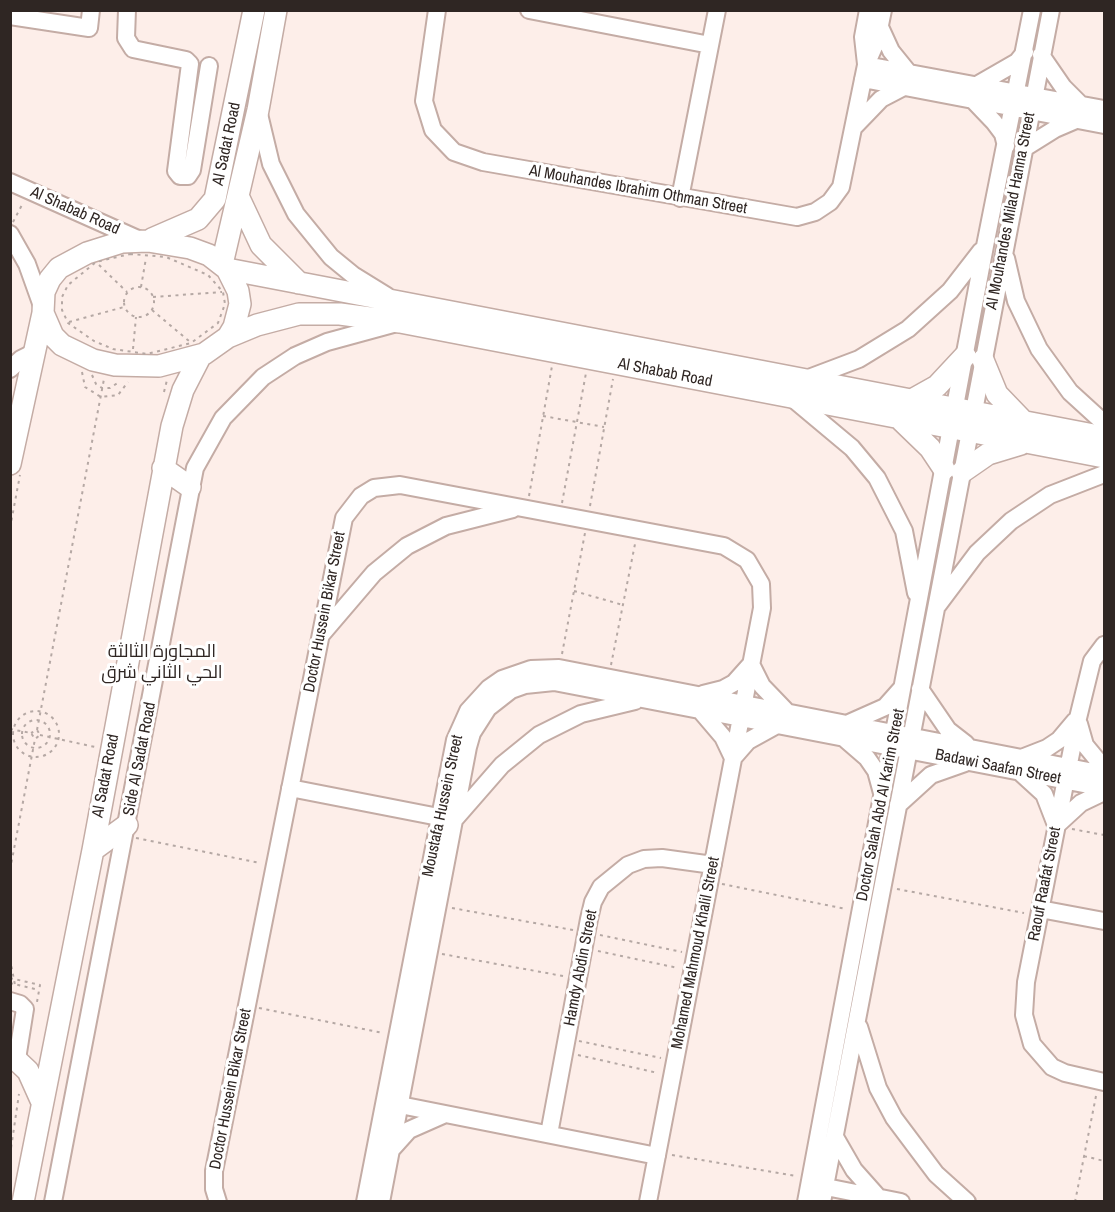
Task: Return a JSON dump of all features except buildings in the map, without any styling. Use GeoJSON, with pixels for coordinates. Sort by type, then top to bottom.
{"type":"FeatureCollection","features":[{"type":"Feature","properties":{"kind":"main road","name":"Al Sadat Road"},"geometry":{"type":"LineString","coordinates":[[145,245],[198,219],[215,199],[254,10]]}},
{"type":"Feature","properties":{"kind":"main road","name":"Al Sadat Road"},"geometry":{"type":"LineString","coordinates":[[225,267],[238,196],[258,110],[276,10]]}},
{"type":"Feature","properties":{"kind":"main road"},"geometry":{"type":"LineString","coordinates":[[238,196],[261,245],[299,284]]}},
{"type":"Feature","properties":{"kind":"main road"},"geometry":{"type":"LineString","coordinates":[[145,245],[104,246],[92,257],[59,268],[50,279],[50,317],[57,340],[73,351],[93,360],[130,372],[159,366],[199,351]]}},
{"type":"Feature","properties":{"kind":"main road","name":"Al Shabab Road"},"geometry":{"type":"LineString","coordinates":[[145,245],[190,248],[225,267],[299,284],[400,313],[554,352],[899,418],[1023,421],[1104,437]]}},
{"type":"Feature","properties":{"kind":"main road"},"geometry":{"type":"LineString","coordinates":[[225,267],[238,316],[228,337]]}},
{"type":"Feature","properties":{"kind":"main road","name":"Al Shabab Road"},"geometry":{"type":"LineString","coordinates":[[199,351],[228,337],[277,319],[309,313],[400,313],[806,379],[912,400],[1030,443],[1104,457]]}},
{"type":"Feature","properties":{"kind":"main road"},"geometry":{"type":"LineString","coordinates":[[16,466],[35,352],[50,317]]}},
{"type":"Feature","properties":{"kind":"main road","name":"Al Sadat Road"},"geometry":{"type":"LineString","coordinates":[[22,1202],[93,850],[163,468],[177,406],[199,351]]}},
{"type":"Feature","properties":{"kind":"main road"},"geometry":{"type":"LineString","coordinates":[[912,400],[974,358],[998,394],[1023,421]]}},
{"type":"Feature","properties":{"kind":"main road"},"geometry":{"type":"LineString","coordinates":[[899,418],[953,471],[1002,448],[1030,443]]}},
{"type":"Feature","properties":{"kind":"main road"},"geometry":{"type":"LineString","coordinates":[[163,468],[190,487]]}},
{"type":"Feature","properties":{"kind":"main road"},"geometry":{"type":"LineString","coordinates":[[93,850],[126,830]]}},
{"type":"Feature","properties":{"kind":"main road"},"geometry":{"type":"LineString","coordinates":[[14,1056],[32,1078],[41,1100]]}},
{"type":"Feature","properties":{"kind":"street"},"geometry":{"type":"LineString","coordinates":[[10,16],[89,28],[91,10]]}},
{"type":"Feature","properties":{"kind":"street"},"geometry":{"type":"LineString","coordinates":[[127,10],[126,38],[130,46],[136,50],[186,60],[190,64],[176,171],[180,176],[188,176],[192,170],[209,66]]}},
{"type":"Feature","properties":{"kind":"street","name":"Al Mouhandes Ibrahim Othman Street"},"geometry":{"type":"LineString","coordinates":[[437,10],[424,101],[433,130],[454,152],[483,162],[779,216],[797,217],[815,212],[830,202],[841,187],[864,72]]}},
{"type":"Feature","properties":{"kind":"street"},"geometry":{"type":"LineString","coordinates":[[529,10],[710,45]]}},
{"type":"Feature","properties":{"kind":"street"},"geometry":{"type":"LineString","coordinates":[[680,198],[717,10]]}},
{"type":"Feature","properties":{"kind":"street"},"geometry":{"type":"LineString","coordinates":[[864,72],[863,37],[868,10]]}},
{"type":"Feature","properties":{"kind":"street","name":"Al Mouhandes Milad Hanna Street"},"geometry":{"type":"LineString","coordinates":[[1032,10],[1033,53]]}},
{"type":"Feature","properties":{"kind":"street","name":"Al Mouhandes Milad Hanna Street"},"geometry":{"type":"LineString","coordinates":[[963,420],[974,358],[985,246],[1006,146],[1023,102],[1033,53],[1051,10]]}},
{"type":"Feature","properties":{"kind":"street"},"geometry":{"type":"LineString","coordinates":[[864,72],[881,19]]}},
{"type":"Feature","properties":{"kind":"street"},"geometry":{"type":"LineString","coordinates":[[881,19],[891,51],[906,80]]}},
{"type":"Feature","properties":{"kind":"street"},"geometry":{"type":"LineString","coordinates":[[975,92],[1033,53],[1063,87],[1078,112]]}},
{"type":"Feature","properties":{"kind":"street"},"geometry":{"type":"LineString","coordinates":[[864,72],[1078,112],[1104,125]]}},
{"type":"Feature","properties":{"kind":"street"},"geometry":{"type":"LineString","coordinates":[[854,128],[881,99],[906,80]]}},
{"type":"Feature","properties":{"kind":"street"},"geometry":{"type":"LineString","coordinates":[[975,92],[1003,134],[1006,146]]}},
{"type":"Feature","properties":{"kind":"street","name":"Al Mouhandes Milad Hanna Street"},"geometry":{"type":"LineString","coordinates":[[974,358],[1004,250],[1023,149],[1023,102]]}},
{"type":"Feature","properties":{"kind":"street"},"geometry":{"type":"LineString","coordinates":[[1023,149],[1078,112],[1104,109]]}},
{"type":"Feature","properties":{"kind":"street"},"geometry":{"type":"LineString","coordinates":[[258,110],[263,137],[274,172],[296,214],[312,236],[353,275],[400,313]]}},
{"type":"Feature","properties":{"kind":"street","name":"Al Shabab Road"},"geometry":{"type":"LineString","coordinates":[[10,182],[145,245]]}},
{"type":"Feature","properties":{"kind":"street"},"geometry":{"type":"LineString","coordinates":[[10,234],[27,264],[50,317]]}},
{"type":"Feature","properties":{"kind":"street"},"geometry":{"type":"LineString","coordinates":[[806,379],[859,358],[908,329],[950,291],[985,246]]}},
{"type":"Feature","properties":{"kind":"street"},"geometry":{"type":"LineString","coordinates":[[1004,250],[1016,301],[1039,349],[1070,392],[1104,423]]}},
{"type":"Feature","properties":{"kind":"street","name":"Side Al Sadat Road"},"geometry":{"type":"LineString","coordinates":[[53,1202],[195,468],[212,434],[235,403],[263,377],[296,356],[400,313]]}},
{"type":"Feature","properties":{"kind":"street"},"geometry":{"type":"LineString","coordinates":[[10,369],[21,359],[35,352]]}},
{"type":"Feature","properties":{"kind":"street"},"geometry":{"type":"LineString","coordinates":[[790,397],[852,448],[887,495],[909,550],[918,608]]}},
{"type":"Feature","properties":{"kind":"street","name":"Doctor Salah Abd Al Karim Street"},"geometry":{"type":"LineString","coordinates":[[813,1193],[835,1137],[858,1022],[898,805],[903,686],[918,608],[953,471],[963,420]]}},
{"type":"Feature","properties":{"kind":"street","name":"Doctor Salah Abd Al Karim Street"},"geometry":{"type":"LineString","coordinates":[[813,1193],[882,802],[920,689],[936,608],[953,471]]}},
{"type":"Feature","properties":{"kind":"street"},"geometry":{"type":"LineString","coordinates":[[936,608],[977,553],[1011,521],[1050,495],[1104,474]]}},
{"type":"Feature","properties":{"kind":"street","name":"Doctor Hussein Bikar Street"},"geometry":{"type":"LineString","coordinates":[[218,1202],[214,1189],[214,1172],[320,636],[344,518],[361,496],[374,488],[400,485],[724,546],[747,560],[761,584],[763,597],[742,711]]}},
{"type":"Feature","properties":{"kind":"street"},"geometry":{"type":"LineString","coordinates":[[320,636],[374,573],[407,546],[446,526],[523,508]]}},
{"type":"Feature","properties":{"kind":"street","name":"Raouf Raafat Street"},"geometry":{"type":"LineString","coordinates":[[1102,1082],[1065,1073],[1040,1057],[1026,1030],[1024,1015],[1025,991],[1077,718],[1092,661],[1104,645]]}},
{"type":"Feature","properties":{"kind":"street"},"geometry":{"type":"LineString","coordinates":[[751,664],[782,719],[748,741],[733,758],[716,727],[699,703],[743,674],[751,664]]}},
{"type":"Feature","properties":{"kind":"street","name":"Moustafa Hussein Street"},"geometry":{"type":"LineString","coordinates":[[365,1202],[429,952],[438,905],[455,741],[461,725],[477,698],[489,688],[516,673],[531,669],[559,668],[609,677],[699,703],[902,741]]}},
{"type":"Feature","properties":{"kind":"street","name":"Moustafa Hussein Street"},"geometry":{"type":"LineString","coordinates":[[381,1202],[390,1150],[397,1036],[447,818],[472,733],[488,708],[499,698],[525,685],[554,682],[645,699],[699,703]]}},
{"type":"Feature","properties":{"kind":"street"},"geometry":{"type":"LineString","coordinates":[[882,802],[882,787],[876,771],[844,730],[885,706],[897,697],[903,686]]}},
{"type":"Feature","properties":{"kind":"street"},"geometry":{"type":"LineString","coordinates":[[898,805],[931,775],[971,755],[948,730],[920,689]]}},
{"type":"Feature","properties":{"kind":"street"},"geometry":{"type":"LineString","coordinates":[[290,788],[447,818],[502,765],[539,735],[581,714],[645,699]]}},
{"type":"Feature","properties":{"kind":"street","name":"Mohamed Mahmoud Khalil Street"},"geometry":{"type":"LineString","coordinates":[[648,1202],[742,711]]}},
{"type":"Feature","properties":{"kind":"street"},"geometry":{"type":"LineString","coordinates":[[1077,718],[1059,740],[1020,764],[1044,794],[1056,826],[1081,803],[1104,790]]}},
{"type":"Feature","properties":{"kind":"street"},"geometry":{"type":"LineString","coordinates":[[1077,718],[1085,746],[1104,768]]}},
{"type":"Feature","properties":{"kind":"street","name":"Badawi Saafan Street"},"geometry":{"type":"LineString","coordinates":[[902,741],[1067,773],[1104,774]]}},
{"type":"Feature","properties":{"kind":"street","name":"Badawi Saafan Street"},"geometry":{"type":"LineString","coordinates":[[1067,773],[1104,790]]}},
{"type":"Feature","properties":{"kind":"street","name":"Hamdy Abdin Street"},"geometry":{"type":"LineString","coordinates":[[549,1134],[593,902],[602,887],[613,874],[644,859],[662,858],[711,873]]}},
{"type":"Feature","properties":{"kind":"street"},"geometry":{"type":"LineString","coordinates":[[1040,912],[1104,921]]}},
{"type":"Feature","properties":{"kind":"street"},"geometry":{"type":"LineString","coordinates":[[13,993],[25,1009],[14,1056]]}},
{"type":"Feature","properties":{"kind":"street"},"geometry":{"type":"LineString","coordinates":[[858,1022],[878,1088],[894,1118],[936,1174],[967,1202]]}},
{"type":"Feature","properties":{"kind":"street"},"geometry":{"type":"LineString","coordinates":[[392,1103],[657,1154]]}},
{"type":"Feature","properties":{"kind":"street"},"geometry":{"type":"LineString","coordinates":[[390,1150],[420,1123],[446,1114]]}},
{"type":"Feature","properties":{"kind":"street"},"geometry":{"type":"LineString","coordinates":[[835,1137],[854,1170],[878,1197]]}},
{"type":"Feature","properties":{"kind":"street"},"geometry":{"type":"LineString","coordinates":[[57,1177],[61,1202]]}},
{"type":"Feature","properties":{"kind":"street"},"geometry":{"type":"LineString","coordinates":[[813,1193],[878,1197],[901,1202]]}},
{"type":"Feature","properties":{"kind":"path"},"geometry":{"type":"LineString","coordinates":[[10,227],[29,190]]}},
{"type":"Feature","properties":{"kind":"path"},"geometry":{"type":"LineString","coordinates":[[92,257],[130,254],[145,245]]}},
{"type":"Feature","properties":{"kind":"path"},"geometry":{"type":"LineString","coordinates":[[141,287],[145,245]]}},
{"type":"Feature","properties":{"kind":"path"},"geometry":{"type":"LineString","coordinates":[[145,245],[166,257],[197,268],[231,292]]}},
{"type":"Feature","properties":{"kind":"path"},"geometry":{"type":"LineString","coordinates":[[50,317],[62,310],[62,297],[68,285],[81,273],[92,257]]}},
{"type":"Feature","properties":{"kind":"path"},"geometry":{"type":"LineString","coordinates":[[92,257],[127,292]]}},
{"type":"Feature","properties":{"kind":"path"},"geometry":{"type":"LineString","coordinates":[[127,292],[141,287]]}},
{"type":"Feature","properties":{"kind":"path"},"geometry":{"type":"LineString","coordinates":[[141,287],[153,297],[231,292]]}},
{"type":"Feature","properties":{"kind":"path"},"geometry":{"type":"LineString","coordinates":[[124,307],[127,292]]}},
{"type":"Feature","properties":{"kind":"path"},"geometry":{"type":"LineString","coordinates":[[199,351],[218,323],[231,292]]}},
{"type":"Feature","properties":{"kind":"path"},"geometry":{"type":"LineString","coordinates":[[50,317],[124,307],[136,317],[145,316],[152,310],[153,297]]}},
{"type":"Feature","properties":{"kind":"path"},"geometry":{"type":"LineString","coordinates":[[152,310],[199,351]]}},
{"type":"Feature","properties":{"kind":"path"},"geometry":{"type":"LineString","coordinates":[[50,317],[94,341],[130,372]]}},
{"type":"Feature","properties":{"kind":"path"},"geometry":{"type":"LineString","coordinates":[[130,372],[105,376],[82,369],[82,378],[86,387],[101,398],[118,395],[130,372],[136,317]]}},
{"type":"Feature","properties":{"kind":"path"},"geometry":{"type":"LineString","coordinates":[[91,372],[96,384],[102,388],[116,385],[130,372],[162,352],[199,351]]}},
{"type":"Feature","properties":{"kind":"path"},"geometry":{"type":"LineString","coordinates":[[523,508],[554,352]]}},
{"type":"Feature","properties":{"kind":"path"},"geometry":{"type":"LineString","coordinates":[[560,515],[588,358]]}},
{"type":"Feature","properties":{"kind":"path"},"geometry":{"type":"LineString","coordinates":[[559,668],[616,364]]}},
{"type":"Feature","properties":{"kind":"path"},"geometry":{"type":"LineString","coordinates":[[93,758],[95,747],[40,735],[37,730],[105,376]]}},
{"type":"Feature","properties":{"kind":"path"},"geometry":{"type":"LineString","coordinates":[[161,380],[168,379],[162,401]]}},
{"type":"Feature","properties":{"kind":"path"},"geometry":{"type":"LineString","coordinates":[[543,416],[604,427]]}},
{"type":"Feature","properties":{"kind":"path"},"geometry":{"type":"LineString","coordinates":[[10,528],[15,501],[16,466]]}},
{"type":"Feature","properties":{"kind":"path"},"geometry":{"type":"LineString","coordinates":[[10,501],[15,501]]}},
{"type":"Feature","properties":{"kind":"path"},"geometry":{"type":"LineString","coordinates":[[609,677],[638,529]]}},
{"type":"Feature","properties":{"kind":"path"},"geometry":{"type":"LineString","coordinates":[[574,591],[623,605]]}},
{"type":"Feature","properties":{"kind":"path"},"geometry":{"type":"LineString","coordinates":[[40,711],[56,721],[59,739],[49,754],[32,757],[17,747],[12,729],[23,715],[40,711]]}},
{"type":"Feature","properties":{"kind":"path"},"geometry":{"type":"LineString","coordinates":[[39,721],[46,725],[49,737],[42,747],[34,748],[23,740],[22,731],[27,724],[39,721]]}},
{"type":"Feature","properties":{"kind":"path"},"geometry":{"type":"LineString","coordinates":[[12,729],[31,733],[37,730]]}},
{"type":"Feature","properties":{"kind":"path"},"geometry":{"type":"LineString","coordinates":[[10,870],[34,748],[35,739],[31,733]]}},
{"type":"Feature","properties":{"kind":"path"},"geometry":{"type":"LineString","coordinates":[[35,739],[40,735]]}},
{"type":"Feature","properties":{"kind":"path"},"geometry":{"type":"LineString","coordinates":[[1056,826],[1104,835]]}},
{"type":"Feature","properties":{"kind":"path"},"geometry":{"type":"LineString","coordinates":[[126,830],[274,866]]}},
{"type":"Feature","properties":{"kind":"path"},"geometry":{"type":"LineString","coordinates":[[711,873],[861,912]]}},
{"type":"Feature","properties":{"kind":"path"},"geometry":{"type":"LineString","coordinates":[[883,886],[1040,912]]}},
{"type":"Feature","properties":{"kind":"path"},"geometry":{"type":"LineString","coordinates":[[438,905],[694,963]]}},
{"type":"Feature","properties":{"kind":"path"},"geometry":{"type":"LineString","coordinates":[[585,940],[694,963]]}},
{"type":"Feature","properties":{"kind":"path"},"geometry":{"type":"LineString","coordinates":[[429,952],[578,979]]}},
{"type":"Feature","properties":{"kind":"path"},"geometry":{"type":"LineString","coordinates":[[10,959],[15,979],[13,993]]}},
{"type":"Feature","properties":{"kind":"path"},"geometry":{"type":"LineString","coordinates":[[10,978],[40,985],[36,1009]]}},
{"type":"Feature","properties":{"kind":"path"},"geometry":{"type":"LineString","coordinates":[[10,983],[13,993]]}},
{"type":"Feature","properties":{"kind":"path"},"geometry":{"type":"LineString","coordinates":[[13,993],[39,990]]}},
{"type":"Feature","properties":{"kind":"path"},"geometry":{"type":"LineString","coordinates":[[247,1005],[397,1036]]}},
{"type":"Feature","properties":{"kind":"path"},"geometry":{"type":"LineString","coordinates":[[566,1045],[674,1068]]}},
{"type":"Feature","properties":{"kind":"path"},"geometry":{"type":"LineString","coordinates":[[566,1045],[674,1068]]}},
{"type":"Feature","properties":{"kind":"path"},"geometry":{"type":"LineString","coordinates":[[1076,1202],[1084,1156],[1102,1082]]}},
{"type":"Feature","properties":{"kind":"path"},"geometry":{"type":"LineString","coordinates":[[10,1155],[20,1089]]}},
{"type":"Feature","properties":{"kind":"path"},"geometry":{"type":"LineString","coordinates":[[10,1126],[15,1127]]}},
{"type":"Feature","properties":{"kind":"path"},"geometry":{"type":"LineString","coordinates":[[657,1154],[813,1193]]}},
{"type":"Feature","properties":{"kind":"path"},"geometry":{"type":"LineString","coordinates":[[1084,1156],[1104,1161]]}},
{"type":"Feature","properties":{"kind":"district","name":"المجاورة الثالثة الحي الثاني شرق"},"geometry":{"type":"Point","coordinates":[162,662]}}]}
